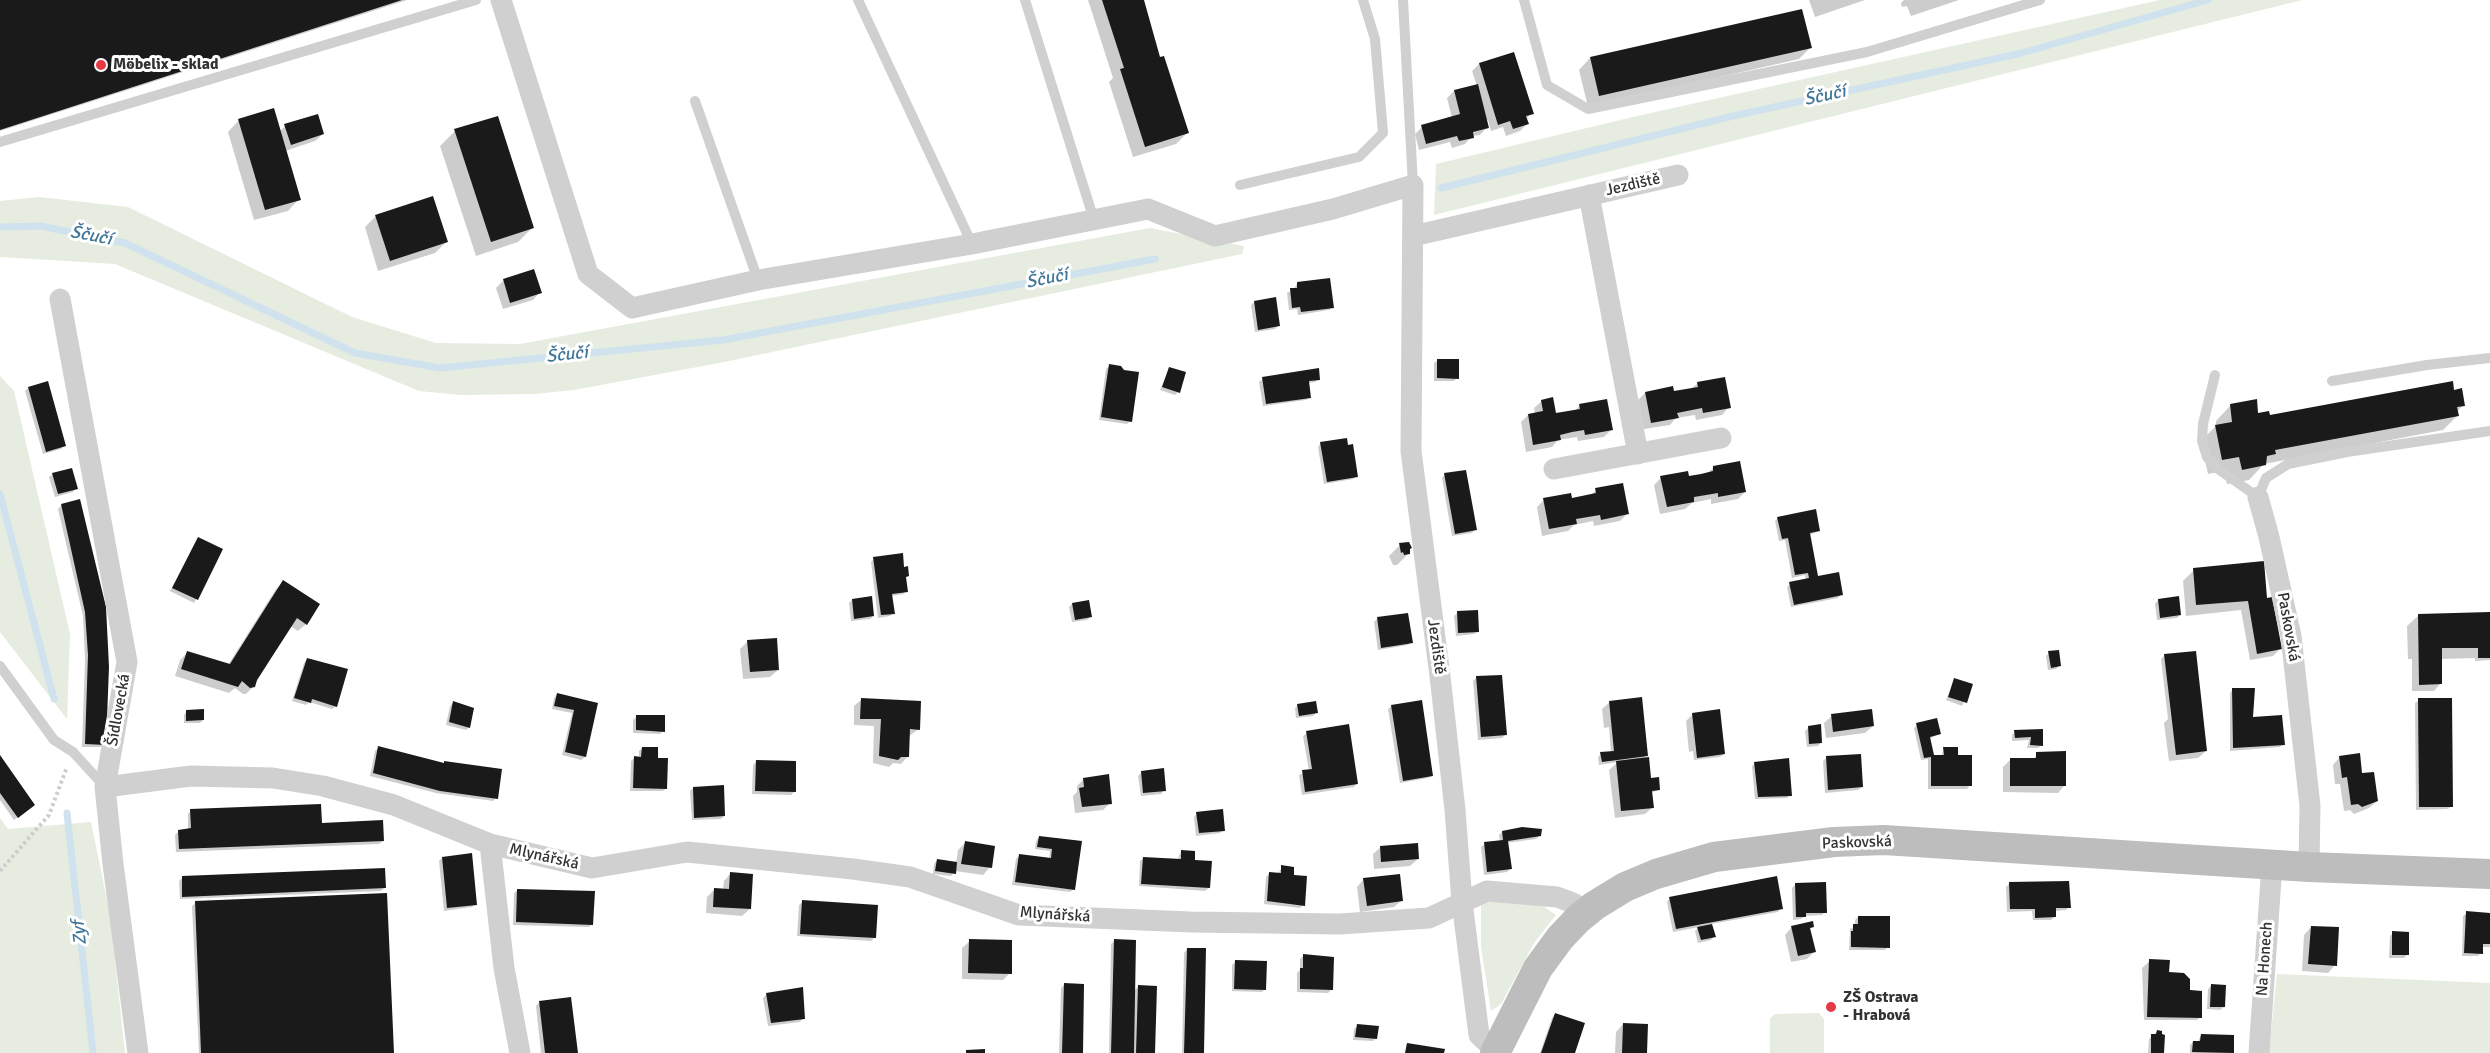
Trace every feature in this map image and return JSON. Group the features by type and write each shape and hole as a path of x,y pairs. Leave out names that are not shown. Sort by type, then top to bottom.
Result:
{"main road":[{"name":"Paskovská","path":"1496,1052 1538,968 1560,938 1586,912 1625,887 1690,863 1764,849 1884,840 2309,867 2490,874"}],"street":[{"path":"501,0 588,274 632,308 758,280 972,244 1148,209 1215,236 1333,209 1413,185"},
{"name":"Jezdiště","path":"1413,236 1677,175"},
{"name":"Jezdiště","path":"1413,185 1411,451 1440,676 1455,810 1462,902 1479,1035 1496,1052"},
{"name":"Jezdiště","path":"1589,195 1638,453"},
{"name":"Šídlovecká","path":"60,300 127,662 105,787 138,1053"},
{"path":"1554,469 1721,438"},
{"name":"Paskovská","path":"2258,497 2291,636 2310,806 2309,867"},
{"name":"Mlynářská","path":"105,787 191,776 273,778 323,786 394,805 490,844 592,868 687,852 853,869 910,877 1019,915 1191,922 1340,924 1429,918 1487,891 1557,897 1573,903 1586,912"},
{"name":"Mlynářská","path":"490,844 504,968 520,1053"},
{"name":"Na Honech","path":"2259,1053 2272,864"}],"lane":[{"path":"0,142 476,0"},
{"path":"858,0 972,244"},
{"path":"1025,0 1094,220"},
{"path":"1240,185 1359,157 1383,133 1375,39 1363,0"},
{"path":"1403,0 1413,185"},
{"path":"1524,0 1547,85 1588,109 1867,52 2040,0"},
{"path":"695,102 758,280"},
{"path":"2332,381 2427,365 2490,358"},
{"path":"2215,375 2203,424 2202,441 2207,457 2218,469 2258,497 2266,478 2288,464 2490,431"},
{"path":"0,666 54,740 73,752 105,787"}],"path":[{"path":"0,871 49,815 73,752"}],"shaded area":[{"path":"2160,0 2302,0 1434,215 1436,164 1633,117"},
{"path":"39,197 128,207 352,317 436,343 520,344 1150,228 1244,246 1242,254 724,362 574,390 534,394 461,395 419,391 115,264 0,257 0,201"},
{"path":"0,376 14,391 70,634 67,719 0,632"},
{"path":"0,818 8,829 91,822 110,915 125,1053 0,1053"},
{"path":"1499,900 1543,906 1556,915 1534,943 1501,1004 1491,1011 1481,947 1481,903"},
{"path":"2277,974 2490,983 2490,1053 2269,1053"},
{"path":"1819,1013 1824,1019 1824,1053 1770,1053 1770,1018 1775,1014"}],"building":[{"name":"Möbelix - sklad","path":"0,0 402,0 0,130"},
{"path":"1102,0 1144,0 1160,57 1164,56 1189,133 1145,147 1120,69 1124,68"},
{"path":"1802,9 1812,48 1599,96 1590,57"},
{"path":"1514,52 1534,114 1526,116 1529,124 1513,129 1510,121 1498,125 1479,63"},
{"path":"1478,84 1489,128 1473,132 1474,138 1459,141 1457,136 1426,144 1421,125 1460,114 1454,90"},
{"path":"274,108 301,200 265,210 238,119"},
{"path":"318,114 324,134 291,145 284,124"},
{"path":"498,116 534,228 491,242 454,129"},
{"path":"433,196 448,242 390,261 375,215"},
{"path":"534,269 542,293 510,303 503,279"},
{"path":"1330,278 1334,308 1301,312 1300,307 1292,308 1290,288 1297,288 1297,282"},
{"path":"1276,297 1280,326 1258,330 1254,301"},
{"path":"1437,359 1459,359 1459,379 1437,378"},
{"path":"1109,364 1121,366 1124,370 1139,372 1132,422 1101,417"},
{"path":"1169,367 1186,372 1180,393 1162,387"},
{"path":"1319,368 1320,380 1309,381 1311,398 1266,404 1262,377"},
{"path":"1725,377 1731,408 1703,413 1702,408 1677,413 1679,418 1651,423 1645,392 1673,386 1674,391 1698,387 1697,382"},
{"path":"48,381 66,446 46,452 28,387"},
{"path":"2453,381 2454,390 2462,388 2465,406 2457,407 2459,416 2275,450 2276,454 2267,456 2266,465 2242,470 2239,457 2222,460 2215,425 2232,422 2230,404 2257,399 2258,413 2269,411 2270,415"},
{"path":"1553,397 1556,413 1580,409 1579,404 1607,399 1613,430 1585,435 1584,430 1572,432 1560,435 1561,440 1533,445 1528,414 1543,411 1541,400"},
{"path":"1347,438 1348,445 1353,444 1358,477 1327,482 1320,442"},
{"path":"1740,461 1746,492 1718,497 1718,493 1694,497 1694,502 1667,507 1660,476 1688,471 1689,476 1701,474 1713,471 1713,466"},
{"path":"72,468 78,489 58,494 52,473"},
{"path":"1466,470 1477,530 1455,534 1444,473"},
{"path":"1623,483 1629,514 1601,520 1600,515 1576,519 1577,524 1549,529 1543,498 1571,493 1572,498 1596,493 1595,488"},
{"path":"80,499 106,607 109,667 106,745 85,744 88,655 85,612 61,504"},
{"path":"1816,509 1820,531 1810,533 1818,576 1839,572 1843,595 1794,605 1789,582 1809,578 1808,573 1795,575 1788,538 1782,539 1777,517"},
{"path":"198,537 223,549 198,600 172,588"},
{"path":"1409,542 1412,548 1410,554 1404,555 1403,552 1401,553 1399,543"},
{"path":"903,553 904,567 908,566 909,576 906,577 908,592 892,594 895,614 881,615 873,557"},
{"path":"2264,561 2267,598 2272,597 2282,649 2257,654 2248,601 2196,605 2193,568"},
{"path":"283,580 320,604 307,625 297,618 257,680 255,687 250,688 242,681 238,687 181,669 187,651 230,664"},
{"path":"872,596 874,616 854,619 852,599"},
{"path":"2179,596 2181,615 2160,618 2158,599"},
{"path":"1089,600 1092,617 1075,620 1072,603"},
{"path":"1478,610 1479,632 1458,633 1457,611"},
{"path":"2490,612 2490,658 2478,658 2478,648 2442,648 2442,684 2419,685 2418,614"},
{"path":"1408,613 1413,643 1381,648 1377,617"},
{"path":"777,638 779,670 750,672 747,640"},
{"path":"2059,650 2061,666 2051,668 2048,651"},
{"path":"2196,651 2207,751 2176,755 2164,654"},
{"path":"307,658 348,669 337,707 312,699 311,703 294,698"},
{"path":"1502,675 1507,735 1481,737 1476,676"},
{"path":"1954,678 1973,684 1967,703 1948,697"},
{"path":"2232,688 2255,688 2253,717 2282,715 2285,745 2233,748"},
{"path":"557,693 598,703 586,757 565,752 574,710 554,706"},
{"path":"1642,697 1648,756 1602,762 1600,752 1614,751 1609,701"},
{"path":"861,698 921,701 920,730 910,729 909,757 901,757 898,760 879,756 881,719 860,719"},
{"path":"2418,698 2452,698 2453,807 2419,807"},
{"path":"1422,700 1433,776 1403,781 1391,705"},
{"path":"453,701 474,708 470,728 449,722"},
{"path":"1316,701 1318,713 1299,716 1297,704"},
{"path":"204,709 204,720 186,721 186,710"},
{"path":"1720,709 1725,754 1697,758 1692,713"},
{"path":"1872,709 1874,726 1833,732 1831,714"},
{"path":"636,715 665,715 665,732 636,730"},
{"path":"1937,718 1941,734 1930,737 1934,755 1944,755 1943,747 1958,747 1958,755 1972,755 1972,786 1931,786 1931,757 1924,758 1916,723"},
{"path":"1349,724 1358,784 1305,792 1302,770 1312,769 1306,731"},
{"path":"1821,724 1822,743 1809,744 1808,726"},
{"path":"2043,729 2043,746 2030,745 2031,737 2015,738 2014,730"},
{"path":"378,746 444,763 444,761 502,769 498,799 440,791 373,773"},
{"path":"642,747 658,747 658,758 668,758 667,789 633,788 634,756 641,757"},
{"path":"2066,751 2066,786 2010,786 2010,758 2036,758 2036,752"},
{"path":"2360,753 2362,773 2374,772 2378,801 2362,807 2358,804 2351,805 2347,777 2342,778 2339,756"},
{"path":"1861,754 1863,787 1828,790 1826,756"},
{"path":"0,755 35,805 18,818 0,793"},
{"path":"1649,757 1651,778 1659,777 1660,790 1652,791 1654,808 1621,811 1616,761"},
{"path":"1789,758 1792,796 1758,797 1754,762"},
{"path":"756,760 796,761 796,792 755,791"},
{"path":"1164,768 1166,791 1143,793 1141,771"},
{"path":"1109,774 1112,804 1082,807 1079,788 1084,787 1083,778"},
{"path":"724,785 725,816 694,818 693,787"},
{"path":"321,804 322,823 383,820 384,841 179,849 178,830 191,828 190,809"},
{"path":"1223,809 1225,831 1199,833 1196,812"},
{"path":"1522,827 1542,829 1541,836 1508,841 1512,869 1487,872 1484,842 1503,840 1502,831"},
{"path":"1039,836 1082,841 1075,890 1015,882 1019,854 1051,858 1052,849 1037,847"},
{"path":"965,841 995,846 992,868 961,864"},
{"path":"1418,843 1419,859 1381,862 1380,846"},
{"path":"1181,850 1195,851 1195,860 1212,861 1210,888 1141,884 1143,857 1181,859"},
{"path":"472,853 477,905 447,908 442,857"},
{"path":"937,859 957,862 956,874 935,871"},
{"path":"1281,865 1294,867 1294,875 1307,876 1305,906 1267,901 1269,872 1281,873"},
{"path":"385,868 386,888 182,897 182,876"},
{"path":"730,872 753,874 751,909 713,907 714,888 729,889"},
{"path":"1400,874 1403,901 1367,906 1363,878"},
{"path":"1777,876 1783,909 1676,929 1669,897"},
{"path":"2069,881 2071,908 2056,908 2056,917 2035,918 2035,909 2010,909 2009,882"},
{"path":"1826,882 1827,913 1806,913 1806,917 1796,917 1795,883"},
{"path":"517,889 595,891 593,925 516,922"},
{"path":"387,893 394,1053 201,1053 195,901"},
{"path":"802,900 878,905 876,938 800,934"},
{"path":"2466,911 2490,913 2490,944 2483,944 2483,954 2464,953"},
{"path":"1858,916 1890,916 1890,948 1851,947 1851,931 1853,931 1853,924 1858,924"},
{"path":"1813,921 1814,927 1810,928 1816,952 1798,956 1791,926"},
{"path":"1712,924 1716,937 1701,940 1697,927"},
{"path":"2311,926 2339,927 2337,966 2308,964"},
{"path":"2392,931 2409,932 2409,955 2392,955"},
{"path":"969,939 1012,940 1012,974 968,973"},
{"path":"1114,939 1136,940 1134,1053 1111,1053"},
{"path":"1187,948 1206,948 1204,1053 1184,1053"},
{"path":"1303,954 1334,957 1333,990 1300,989"},
{"path":"2149,959 2170,960 2169,972 2184,973 2190,979 2190,990 2202,991 2202,1018 2147,1017"},
{"path":"1235,960 1267,961 1266,990 1234,989"},
{"path":"1064,983 1084,984 1083,1053 1062,1053"},
{"path":"2211,984 2226,985 2225,1007 2210,1007"},
{"path":"1138,985 1157,986 1155,1053 1136,1053"},
{"path":"803,987 805,1019 771,1023 766,993"},
{"path":"571,997 578,1053 545,1053 539,1001"},
{"path":"1555,1013 1585,1023 1575,1053 1541,1053"},
{"path":"1623,1023 1648,1024 1647,1053 1622,1053"},
{"path":"1357,1024 1379,1026 1377,1039 1355,1037"},
{"path":"2157,1030 2162,1031 2165,1035 2164,1053 2151,1053 2151,1034 2156,1034"},
{"path":"2201,1034 2234,1035 2234,1053 2192,1052 2193,1041 2200,1041"},
{"path":"1407,1043 1445,1049 1444,1053 1405,1053"},
{"path":"985,1049 985,1053 966,1053 966,1050"}],"waterway":[{"name":"Ščučí","path":"1441,188 1733,116 2022,53 2208,0"},
{"name":"Ščučí","path":"0,227 40,226 125,243 355,353 440,368 723,340 1155,259"},
{"name":"Zyf","path":"0,494 54,699"},
{"name":"Zyf","path":"67,813 93,1053"}],"place":[{"name":"Möbelix - sklad","path":"101,65"},
{"name":"ZŠ Ostrava - Hrabová","path":"1831,1007"}]}
